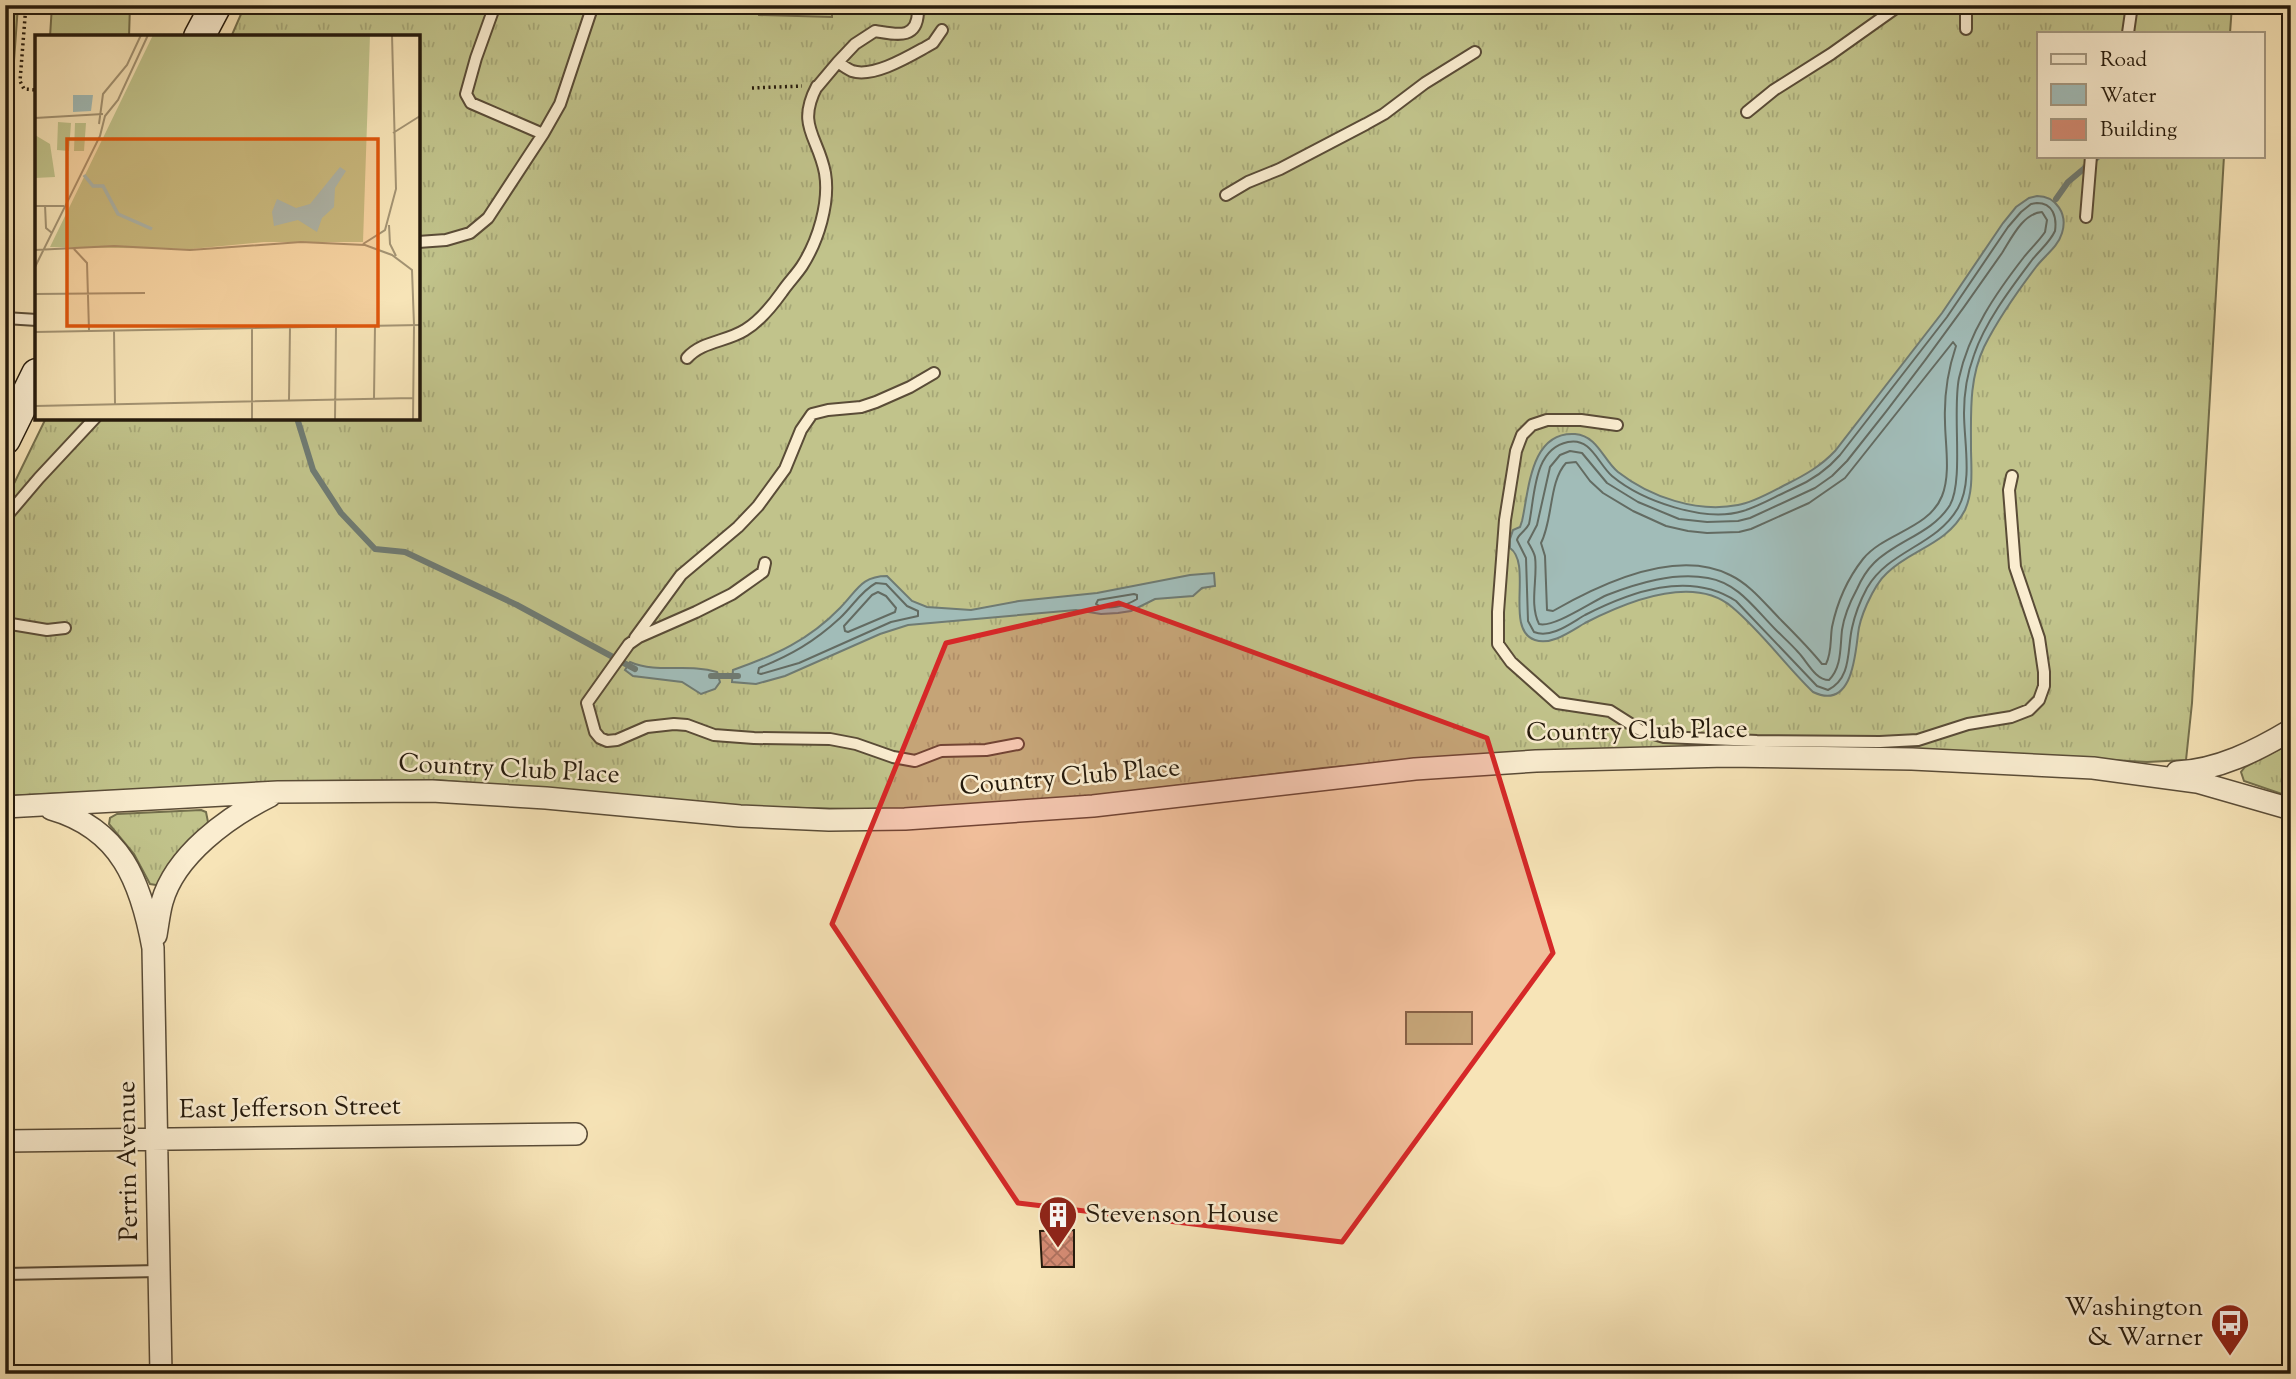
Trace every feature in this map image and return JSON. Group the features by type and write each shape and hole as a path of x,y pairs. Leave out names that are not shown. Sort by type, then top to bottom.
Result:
{"main road":[{"path":"200,35 214,7"},
{"path":"5,439 35,377"}],"street":[{"name":"Country Club Place","path":"5,807 278,792 432,791 546,798 740,816 829,820 905,819 1093,806 1415,769 1536,761 1726,756 1900,759 2181,772 2231,760 2262,747 2291,730"},
{"name":"Country Club Place","path":"2140,772 2197,782 2291,809"},
{"name":"Perrin Avenue","path":"153,948 163,901 172,880 190,856 223,822 278,792"},
{"name":"Perrin Avenue","path":"38,806 71,815 106,838 130,870 146,912 153,948 161,1374"},
{"name":"East Jefferson Street","path":"5,1141 576,1133"}],"lane":[{"path":"495,5 466,94 471,103 543,134"},
{"path":"420,242 446,240 470,233 488,218 560,104 593,5"},
{"path":"1747,112 1774,90 1900,5"},
{"path":"1966,5 1966,29"},
{"path":"2128,32 2132,5"},
{"path":"687,358 694,350 737,335 756,321 771,307 797,273 812,247 826,197 825,171 809,131 807,117 812,96 817,86 856,44 875,31 902,35 913,29 918,21 920,8"},
{"path":"838,62 853,71 881,69 933,43 942,30"},
{"path":"1226,195 1384,114 1425,83 1475,52"},
{"path":"2086,217 2091,158"},
{"path":"5,318 35,320"},
{"path":"934,373 876,402 812,414 801,430 785,469 758,506 738,527 681,575 587,704 595,732 607,741 617,740 647,727 674,724 725,736 830,739 915,761 949,750 986,750 1018,744"},
{"path":"5,518 93,420"},
{"path":"1617,425 1580,420 1548,420 1532,425 1522,435 1516,451 1505,520 1498,644 1511,662 1557,703 1610,711 1640,730 1664,737 1780,742 1918,740 1968,724 2011,717 2029,710 2039,700 2045,671 2039,638 2015,567 2009,491 2012,476"},
{"path":"631,643 732,594 763,572 765,564"},
{"path":"5,623 47,629 65,628"},
{"path":"5,1274 159,1271"}],"path":[{"path":"26,5 20,81 24,89 35,90"},
{"path":"752,88 817,86"}],"highlighted area":[{"path":"1119,603 1487,738 1553,953 1342,1242 1018,1203 832,924 946,643"}],"green space":[{"path":"5,5 18,5 12,89 5,89"},
{"path":"52,5 130,5 129,35 50,35"},
{"path":"245,5 2232,5 2230,32 2037,32 2037,158 2224,158 2192,703 2186,760 2147,762 1936,750 1453,756 1323,768 1083,797 910,810 754,807 437,780 312,781 5,796 5,502 45,420 420,420 420,35 232,35"},
{"path":"758,5 841,5 832,6 832,17 759,15"},
{"path":"2291,743 2291,797 2244,781 2241,772 2245,767"},
{"path":"201,810 206,812 208,822 162,883 156,885 150,884 134,854 109,824 110,818 117,814"},
{"path":"1406,1012 1472,1012 1472,1044 1406,1044"}],"water":[{"path":"2037,196 2050,199 2059,207 2063,219 2062,233 2008,306 1979,359 1972,396 1970,495 1965,510 1949,531 1897,565 1878,583 1861,619 1849,679 1836,694 1826,696 1813,692 1732,607 1716,597 1698,593 1679,592 1638,600 1548,641 1535,640 1526,634 1521,624 1519,568 1516,556 1510,548 1510,539 1513,530 1520,527 1522,521 1534,465 1549,442 1560,436 1583,436 1595,444 1613,467 1631,481 1659,496 1690,505 1738,505 1769,493 1812,470 1835,451 1942,313 2003,223 2016,207"},
{"path":"1214,573 1215,586 1202,588 1193,596 1155,599 1131,611 1101,614 1076,610 908,625 880,634 785,676 756,684 732,682 733,670 804,638 840,608 860,586 878,577 887,576 912,601 927,607 971,610 1019,601 1097,593"},
{"path":"630,662 651,667 706,669 717,672 720,682 715,689 701,694 682,682 633,676 625,670"}],"building":[{"name":"Stevenson House","path":"1074,1230 1074,1267 1042,1267 1040,1231"}],"waterway":[{"path":"2056,199 2068,182 2097,158"},
{"path":"298,420 313,470 341,513 375,549 405,552 517,605 635,669"},
{"path":"711,676 738,676"}],"place":[{"name":"Stevenson House","path":"1058,1249"},
{"name":"Washington & Warner","path":"2230,1357"}]}
